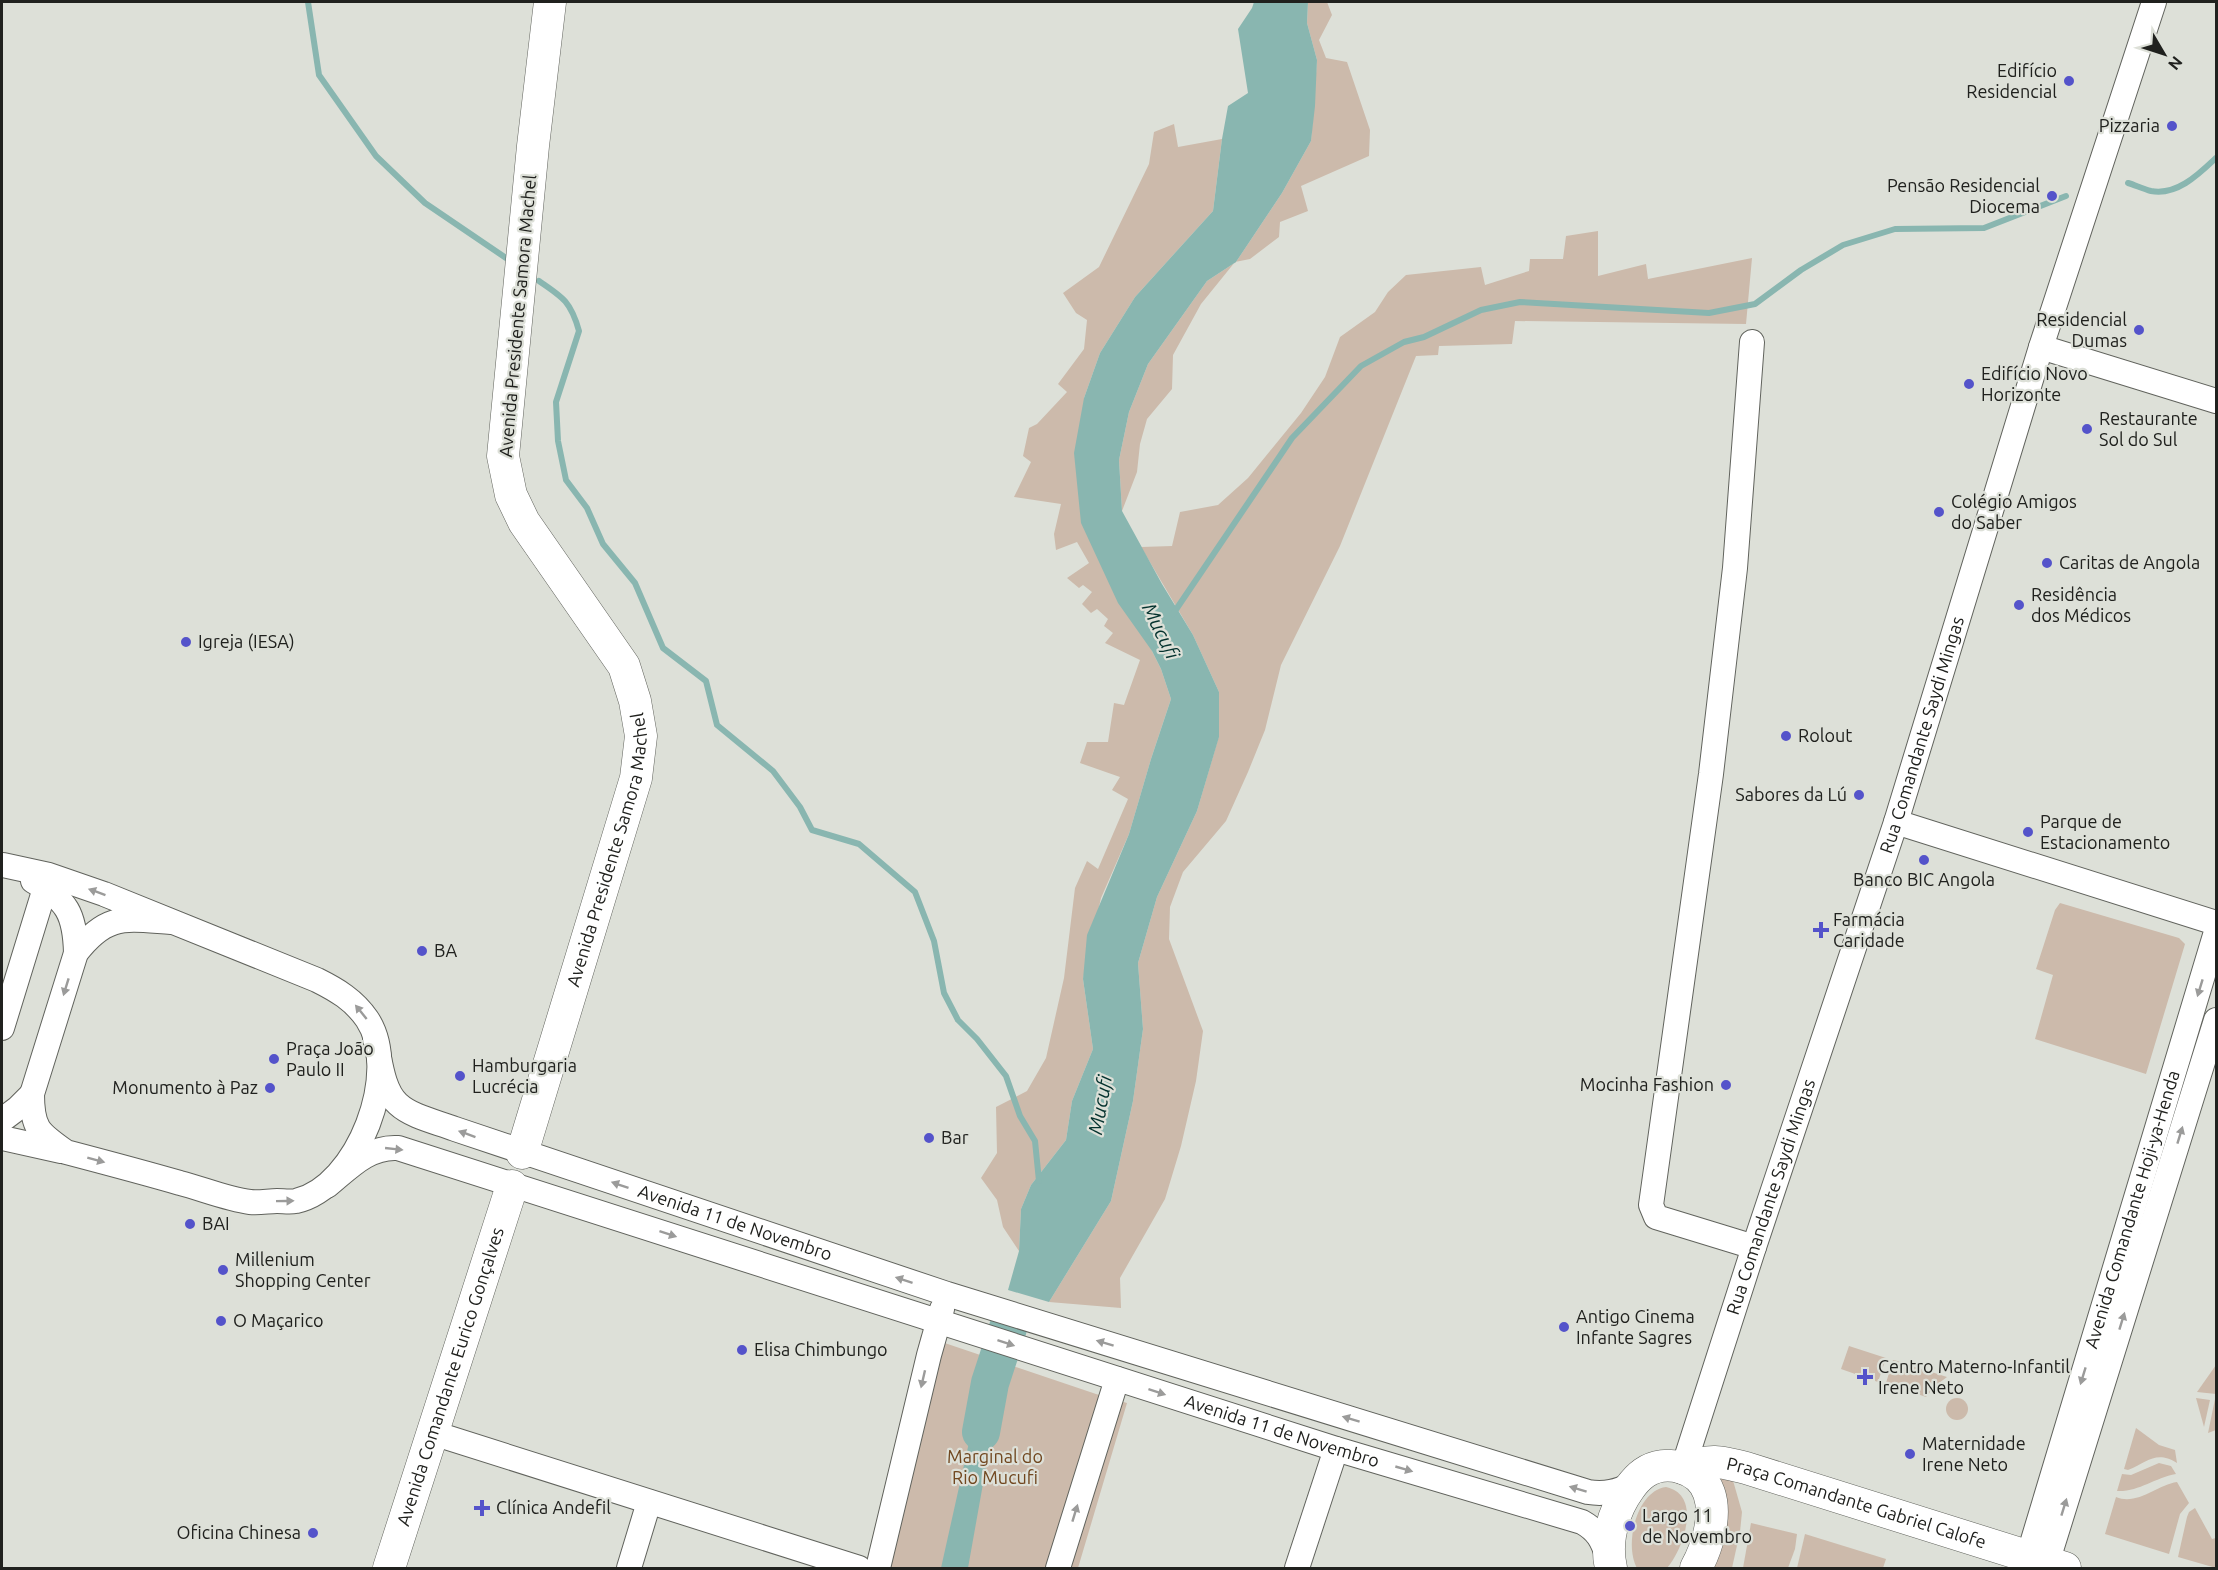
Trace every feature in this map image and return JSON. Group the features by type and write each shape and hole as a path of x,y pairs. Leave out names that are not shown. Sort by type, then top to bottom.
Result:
{"main road":[{"name":"Avenida Presidente Samora Machel","path":"522,1153 636,778 641,736 635,701 624,666 524,522 511,495 503,456 533,146 550,2"},
{"name":"Avenida Comandante Eurico Gonçalves","path":"389,1569 512,1186"},
{"name":"Praça Comandante Gabriel Calofe","path":"1634,1484 1643,1474 1656,1468 1669,1465 1683,1468 1705,1461 1719,1462 1746,1468 2047,1563"},
{"path":"1683,1468 1695,1474 1704,1483 1712,1506 1709,1533 1696,1569"},
{"path":"1610,1564 1608,1538 1614,1517 1621,1501 1634,1484"}],"street":[{"name":"Rua Comandante Saydi Mingas","path":"1683,1468 1896,822 2041,347 2154,2"},
{"path":"1752,342 1735,567 1712,763 1651,1205 1656,1217 1754,1247"},
{"path":"2041,347 2217,401"},
{"path":"1896,822 2217,923"},
{"path":"2,865 45,888 66,908 75,926 76,953 32,1094 32,1115 37,1128 46,1138 66,1152"},
{"path":"2,865 60,879 104,894 292,969 343,993 368,1020 379,1058 379,1087 358,1146 327,1186 295,1201 251,1202 66,1152 2,1138"},
{"path":"2,1028 45,888"},
{"path":"76,953 87,939 109,924 122,920 171,922"},
{"name":"Avenida Comandante Hoji-ya-Henda","path":"2047,1563 2217,932"},
{"name":"Avenida Comandante Hoji-ya-Henda","path":"2047,1563 2217,1020"},
{"name":"Avenida 11 de Novembro","path":"375,1038 388,1090 397,1104 408,1111 522,1153 947,1294 1588,1492 1601,1494 1615,1492 1634,1484"},
{"path":"2,1120 32,1094"},
{"name":"Avenida 11 de Novembro","path":"327,1186 369,1152 384,1147 406,1150 512,1186 556,1198 1336,1449 1582,1522 1594,1529 1602,1539 1610,1564"},
{"path":"512,1186 502,1175 503,1165 508,1156 522,1153"},
{"path":"878,1569 937,1322 947,1294"},
{"path":"1058,1569 1117,1379"},
{"path":"433,1433 859,1569"},
{"path":"1297,1569 1336,1449"},
{"path":"629,1569 649,1502"}],"green space":[{"path":"1308,2 1327,2 1332,15 1319,40 1326,58 1347,62 1370,130 1369,156 1301,186 1308,211 1280,222 1279,237 1250,259 1236,262 1282,193 1311,141 1317,60 1307,23"},
{"path":"1174,124 1178,147 1222,139 1213,211 1135,297 1100,353 1084,398 1152,651 1171,699 1129,834 1101,898 1083,979 1093,1049 1072,1101 1066,1140 1031,1185 1021,1209 1019,1251 1003,1227 997,1200 981,1178 997,1153 996,1107 1027,1091 1046,1058 1064,978 1075,888 1087,861 1098,869 1128,799 1112,790 1120,777 1080,763 1087,742 1108,742 1114,703 1124,705 1140,660 1105,643 1113,633 1104,626 1108,619 1097,609 1091,613 1082,604 1092,592 1083,585 1079,588 1067,578 1089,563 1077,542 1056,550 1054,534 1061,504 1014,497 1031,462 1023,456 1029,428 1037,424 1067,392 1058,384 1084,349 1087,320 1076,313 1063,293 1099,267 1149,164 1154,132"},
{"path":"1598,231 1598,276 1646,264 1648,279 1752,258 1746,324 1515,321 1512,344 1439,346 1438,355 1416,356 1340,546 1281,665 1265,730 1248,772 1226,821 1183,872 1170,907 1169,939 1203,1031 1196,1081 1181,1146 1165,1199 1120,1278 1121,1308 1049,1302 1111,1201 1133,1101 1143,1029 1138,963 1157,897 1197,811 1219,736 1219,692 1193,635 1141,547 1172,546 1180,512 1218,505 1248,478 1301,413 1325,377 1340,337 1375,312 1388,292 1406,275 1481,267 1485,285 1529,271 1530,259 1563,259 1566,236"},
{"path":"1234,263 1201,304 1173,355 1172,389 1147,419 1140,444 1137,472 1122,511 1119,460 1129,412 1148,364 1207,281"},
{"path":"2060,903 2179,938 2185,944 2146,1074 2035,1039 2053,975 2036,969 2055,910"},
{"name":"Marginal do Rio Mucufi","path":"921,1335 1127,1403 1078,1568 865,1568"},
{"path":"1849,1346 1886,1358 1878,1382 1841,1369"},
{"path":"1893,1360 1947,1377 1926,1397 1886,1383"},
{"path":"2216,1365 2216,1394 2197,1392"},
{"path":"1953,1398 1961,1398 1968,1405 1968,1413 1961,1420 1953,1420 1946,1413 1946,1405"},
{"path":"2196,1398 2210,1400 2204,1427"},
{"path":"2215,1399 2216,1430 2208,1433"},
{"path":"2136,1428 2159,1445 2175,1450 2177,1463 2158,1457 2128,1470 2124,1469"},
{"path":"2159,1463 2171,1466 2176,1474 2140,1487 2117,1491 2122,1474 2131,1475"},
{"path":"1717,1477 1732,1477 1742,1512 1732,1568 1712,1568"},
{"path":"2177,1482 2189,1503 2180,1514 2169,1554 2105,1534 2116,1497 2132,1499"},
{"path":"1666,1487 1677,1492 1684,1500 1687,1511 1679,1549 1667,1568 1637,1568 1632,1546 1635,1520 1647,1498"},
{"path":"2195,1508 2212,1539 2216,1538 2216,1568 2178,1557 2187,1517 2189,1512"},
{"path":"1751,1523 1797,1534 1795,1549 1788,1568 1743,1568"},
{"path":"1805,1534 1886,1559 1883,1568 1797,1568"}],"water":[{"path":"1254,2 1308,2 1307,23 1317,60 1311,141 1282,193 1236,262 1207,281 1148,364 1129,412 1119,460 1122,511 1193,635 1219,692 1219,737 1197,811 1157,897 1138,963 1143,1029 1133,1101 1111,1201 1049,1302 1008,1290 1019,1251 1021,1209 1031,1185 1066,1140 1072,1101 1093,1049 1083,979 1087,935 1129,834 1171,699 1152,651 1118,603 1081,523 1074,453 1084,398 1100,353 1135,297 1213,211 1228,106 1248,93 1238,29"},
{"path":"980,1378 990,1383 1001,1383 968,1568 941,1568 974,1420"}],"waterway":[{"path":"308,2 319,75 376,156 425,203 506,258"},
{"path":"2128,183 2151,191 2170,190 2187,182 2216,158"},
{"path":"1173,614 1292,438 1361,366 1404,342 1424,337 1481,310 1520,302 1709,313 1755,304 1801,270 1843,245 1895,229 1984,228 2066,196"},
{"path":"539,281 565,301 573,313 579,331 556,402 558,441 566,480 587,508 603,544 635,583 663,648 706,681 717,725 773,771 800,807 812,830 859,844 915,892 934,941 944,993 958,1020 977,1039 1006,1076 1020,1116 1035,1141 1039,1181"},
{"name":"Mucufi","path":"981,1432 990,1383 1008,1328"}],"place":[{"name":"Edifício Residencial","path":"2069,81"},
{"name":"Pizzaria","path":"2172,126"},
{"name":"Pensão Residencial Diocema","path":"2052,196"},
{"name":"Residencial Dumas","path":"2139,330"},
{"name":"Edifício Novo Horizonte","path":"1969,384"},
{"name":"Restaurante Sol do Sul","path":"2087,429"},
{"name":"Colégio Amigos do Saber","path":"1939,512"},
{"name":"Caritas de Angola","path":"2047,563"},
{"name":"Residência dos Médicos","path":"2019,605"},
{"name":"Igreja (IESA)","path":"186,642"},
{"name":"Rolout","path":"1786,736"},
{"name":"Sabores da Lú","path":"1859,795"},
{"name":"Parque de Estacionamento","path":"2028,832"},
{"name":"Banco BIC Angola","path":"1924,860"},
{"name":"Farmácia Caridade","path":"1821,930"},
{"name":"BA","path":"422,951"},
{"name":"Praça João Paulo II","path":"274,1059"},
{"name":"Hamburgaria Lucrécia","path":"460,1076"},
{"name":"Mocinha Fashion","path":"1726,1085"},
{"name":"Monumento à Paz","path":"270,1088"},
{"name":"Bar","path":"929,1138"},
{"name":"BAI","path":"190,1224"},
{"name":"Millenium Shopping Center","path":"223,1270"},
{"name":"O Maçarico","path":"221,1321"},
{"name":"Antigo Cinema Infante Sagres","path":"1564,1327"},
{"name":"Elisa Chimbungo","path":"742,1350"},
{"name":"Centro Materno-Infantil Irene Neto","path":"1865,1377"},
{"name":"Maternidade Irene Neto","path":"1910,1454"},
{"name":"Clínica Andefil","path":"482,1508"},
{"name":"Largo 11 de Novembro","path":"1630,1526"},
{"name":"Oficina Chinesa","path":"313,1533"}]}
